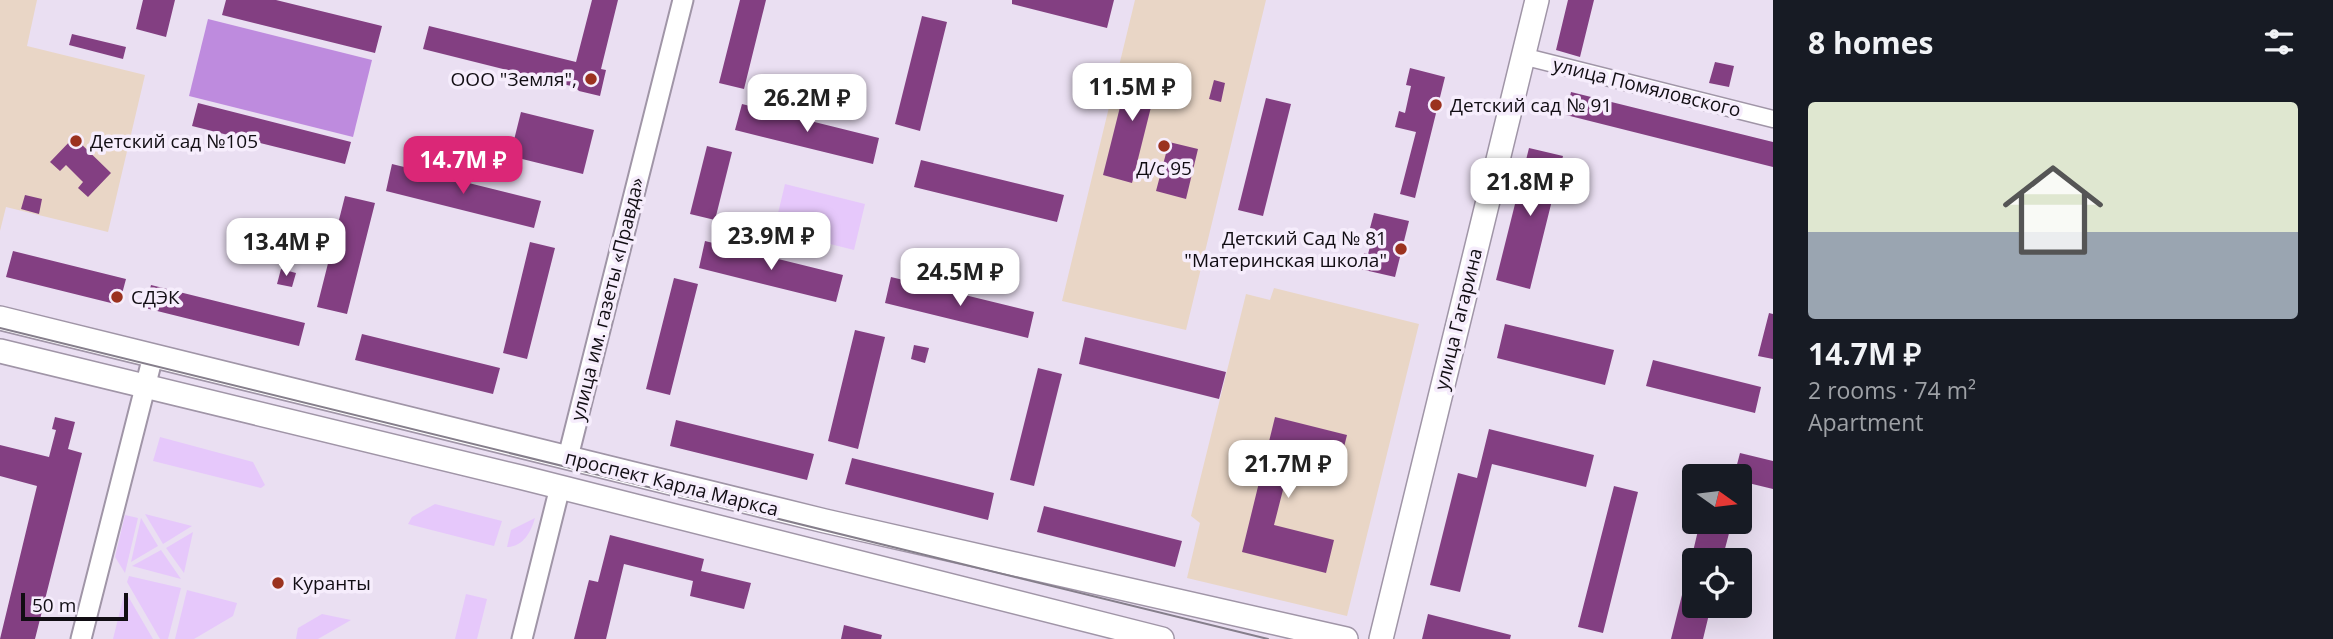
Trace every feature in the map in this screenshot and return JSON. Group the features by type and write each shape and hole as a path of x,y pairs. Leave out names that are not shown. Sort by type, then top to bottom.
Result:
{"main road":[{"name":"улица Гагарина","path":"1381,639 1536,0"},
{"name":"проспект Карла Маркса","path":"0,318 891,537 1346,639"},
{"name":"проспект Карла Маркса","path":"0,351 561,487 1162,639"},
{"name":"улица им. газеты «Правда»","path":"561,487 568,457"}],"street":[{"name":"улица им. газеты «Правда»","path":"568,457 683,0"},
{"name":"улица Помяловского","path":"1522,56 1773,119"},
{"path":"81,639 153,356"},
{"name":"улица им. газеты «Правда»","path":"522,639 561,487"}],"shaded area":[{"name":"Детский сад №105","path":"0,0 37,0 27,46 145,75 108,232 6,207 0,231"},
{"name":"Д/с 95","path":"1135,0 1266,0 1186,330 1062,301"},
{"path":"208,19 372,60 353,137 189,96"},
{"path":"785,184 865,204 854,250 774,230"},
{"path":"1274,288 1419,324 1347,616 1187,578 1200,523 1191,516 1246,294 1270,300"},
{"path":"160,437 253,462 265,485 261,488 153,461"},
{"path":"435,504 502,521 494,546 408,524 412,517"},
{"path":"145,514 192,526 163,544"},
{"path":"125,515 138,518 125,573 115,557"},
{"path":"141,518 158,546 131,562"},
{"path":"535,518 526,538 507,547 511,530"},
{"path":"193,532 184,573 166,548"},
{"path":"161,550 181,579 132,566"},
{"path":"129,576 181,588 168,639 160,639 127,582"},
{"path":"187,590 237,603 233,616 194,639 175,639"},
{"path":"125,591 153,639 113,639"},
{"path":"466,594 487,599 477,639 455,639"},
{"path":"322,614 351,620 318,639 296,639 298,628"}],"building":[{"path":"143,0 175,0 166,37 136,29"},
{"path":"226,0 276,0 382,26 375,53 222,15"},
{"path":"592,0 618,0 601,69 606,70 600,96 579,91 575,87 423,49 429,26 576,62"},
{"path":"740,0 766,0 744,89 719,83"},
{"path":"1012,0 1114,0 1107,28 1012,4"},
{"path":"1568,0 1594,0 1580,57 1556,50"},
{"path":"922,16 947,22 920,131 895,124"},
{"path":"72,34 126,47 123,59 69,45"},
{"path":"1715,62 1734,66 1729,87 1709,83"},
{"path":"1131,63 1160,71 1132,183 1103,175"},
{"path":"1410,68 1445,77 1415,198 1400,194 1416,132 1395,127 1399,111 1405,113 1411,86 1406,85"},
{"path":"1214,80 1225,83 1221,102 1209,99"},
{"path":"1571,92 1773,142 1773,167 1566,115"},
{"path":"1266,98 1291,104 1263,216 1238,210"},
{"path":"198,103 351,142 345,164 192,126"},
{"path":"742,104 879,138 873,164 735,130"},
{"path":"521,112 594,130 583,174 510,156"},
{"path":"74,137 111,173 88,197 78,188 83,182 66,165 60,171 50,162"},
{"path":"1169,142 1198,149 1186,199 1156,191"},
{"path":"707,146 732,152 715,220 690,214"},
{"path":"1529,148 1563,156 1530,289 1496,280"},
{"path":"921,160 1064,195 1057,222 914,187"},
{"path":"392,164 541,201 534,228 386,191"},
{"path":"25,195 42,199 39,214 21,209"},
{"path":"345,196 375,203 347,314 317,307"},
{"path":"1374,213 1409,221 1395,277 1360,269 1364,253 1368,254 1375,229 1370,228"},
{"path":"705,241 843,275 836,302 699,268"},
{"path":"530,242 555,248 527,359 503,353"},
{"path":"13,251 126,279 119,305 6,277"},
{"path":"281,269 296,273 292,287 277,284"},
{"path":"891,277 1034,312 1028,338 885,303"},
{"path":"674,278 698,284 670,395 646,389"},
{"path":"151,285 305,323 299,346 145,308"},
{"path":"1769,313 1773,314 1773,359 1758,356"},
{"path":"1505,324 1614,350 1605,385 1497,358"},
{"path":"855,330 885,337 858,449 828,441"},
{"path":"362,334 500,368 493,394 355,360"},
{"path":"1085,337 1226,372 1219,399 1079,364"},
{"path":"914,345 929,348 925,363 911,359"},
{"path":"1653,360 1761,387 1755,413 1646,386"},
{"path":"1038,368 1062,374 1034,486 1010,480"},
{"path":"55,417 75,422 68,449 82,453 35,639 0,639 37,486 0,476 0,445 49,457 56,430 52,429"},
{"path":"1275,417 1347,435 1342,455 1295,443 1274,525 1334,540 1326,573 1242,552"},
{"path":"676,420 814,454 807,480 670,446"},
{"path":"1489,429 1594,455 1586,487 1492,464 1460,592 1430,585 1458,473 1477,478"},
{"path":"1740,453 1773,461 1773,489 1752,484 1752,464 1737,464"},
{"path":"852,458 994,493 988,520 845,484"},
{"path":"1614,486 1638,492 1603,633 1578,627"},
{"path":"1044,506 1182,541 1175,567 1037,532"},
{"path":"1697,534 1729,534 1725,548 1694,548"},
{"path":"610,535 704,559 701,571 751,583 744,609 690,596 693,581 624,564 606,639 574,639 589,580 598,582"},
{"path":"1682,595 1682,618 1708,618 1703,639 1671,639"},
{"path":"1428,614 1511,635 1510,639 1422,639"},
{"path":"844,625 882,635 881,639 841,639"}],"tram line":[{"path":"0,328 1268,639"}],"place":[{"name":"ООО \"Земля\",","path":"591,79"},
{"name":"Детский сад № 91","path":"1436,105"},
{"name":"Детский сад №105","path":"76,141"},
{"name":"Д/с 95","path":"1164,146"},
{"name":"Детский Сад № 81 \"Материнская школа\"","path":"1401,249"},
{"name":"СДЭК","path":"117,297"},
{"name":"Куранты","path":"278,583"}]}
